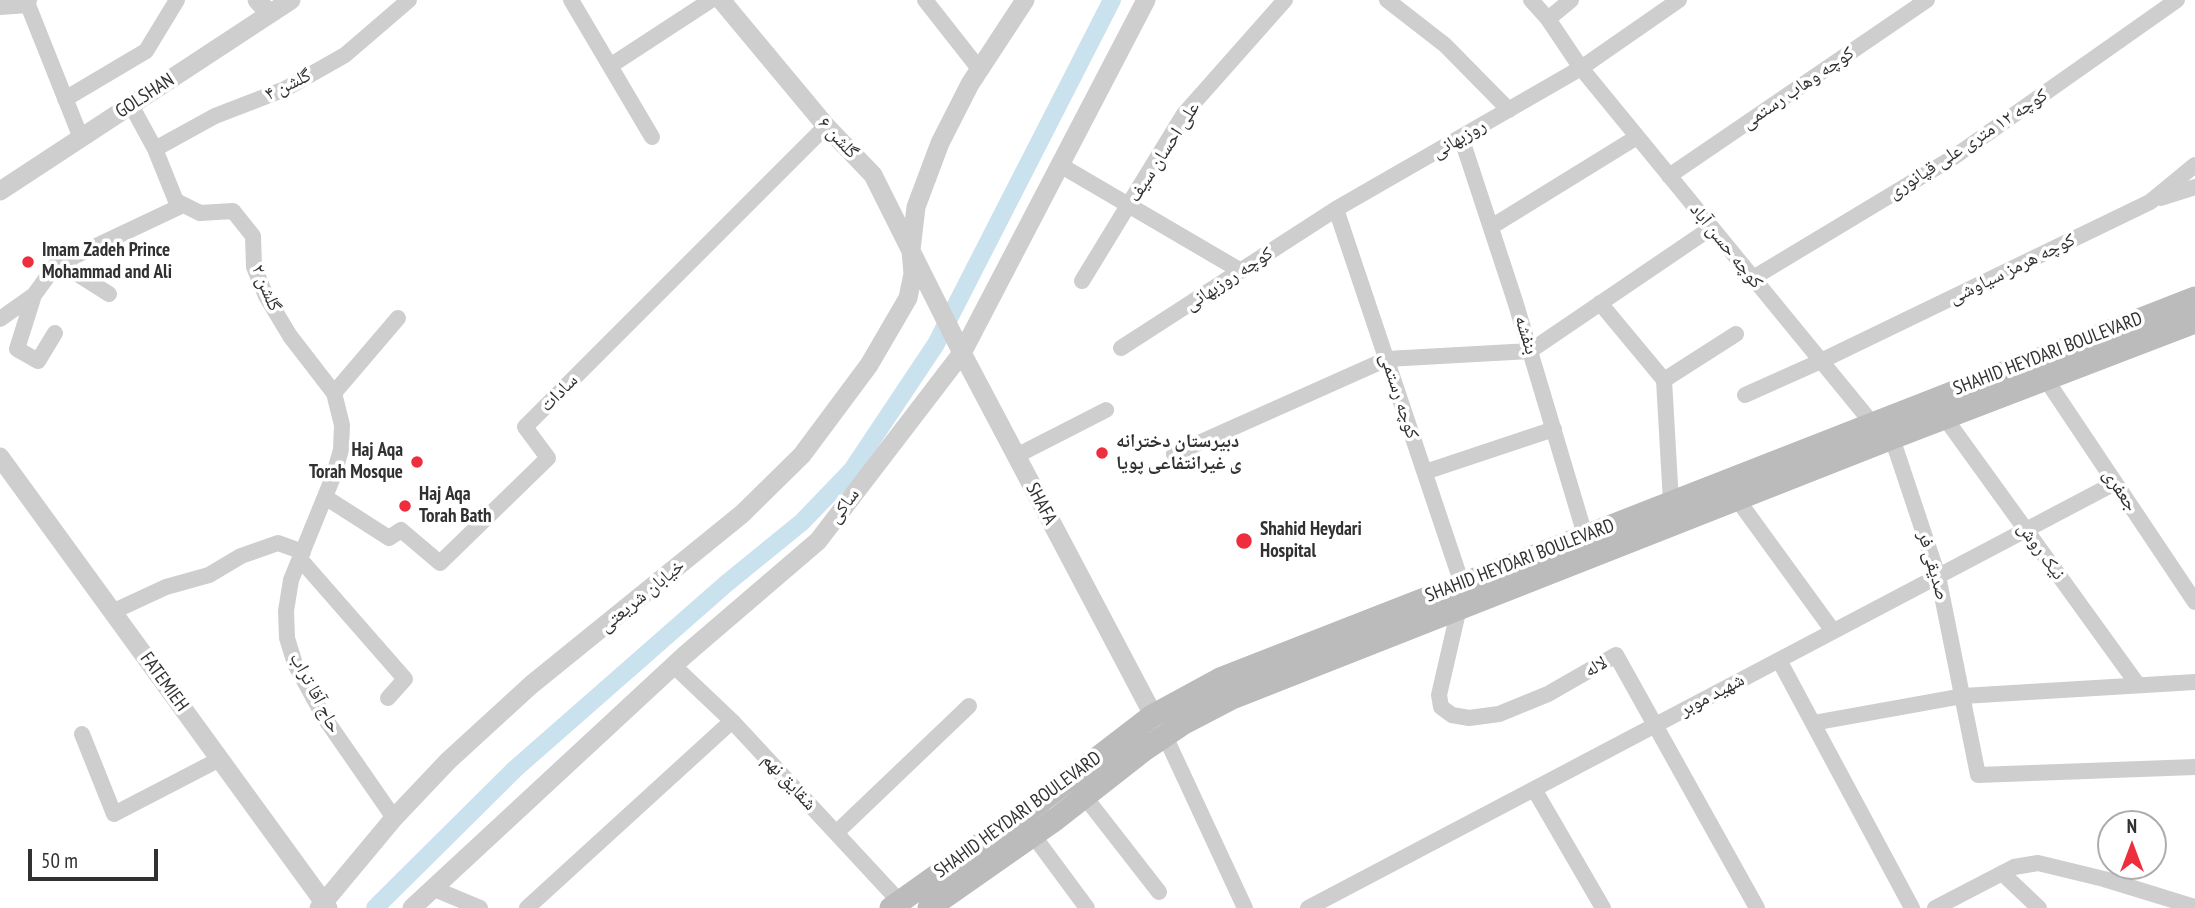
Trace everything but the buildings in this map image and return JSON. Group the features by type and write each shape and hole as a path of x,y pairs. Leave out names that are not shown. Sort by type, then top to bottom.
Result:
{"main road":[{"name":"SHAHID HEYDARI BOULEVARD","path":"929,908 1033,835 1165,736 1205,710 1737,499 2195,298"},
{"name":"SHAHID HEYDARI BOULEVARD","path":"895,905 1040,802 1152,716 1220,679 1671,502 1881,435 1945,418 2195,322"}],"street":[{"path":"65,99 146,51 177,0"},
{"name":"GOLSHAN","path":"0,191 131,106 263,7 291,0"},
{"name":"گلشن ۴","path":"155,149 215,116 285,89 345,55 409,0"},
{"path":"571,0 652,137"},
{"path":"610,65 711,0"},
{"name":"گلشن ۶","path":"721,0 826,127 873,174 932,292"},
{"path":"925,0 980,69"},
{"name":"خیابان شریعتی","path":"324,907 394,818 447,761 531,685 742,514 802,455 869,365 908,298 913,274 911,250 916,207 935,156 970,85 1025,0"},
{"name":"ساکی","path":"412,908 674,666 818,541 959,345 1060,165 1146,0"},
{"name":"علی احسان سیف","path":"1082,281 1184,114 1286,0"},
{"path":"1387,0 1444,45 1508,110"},
{"name":"کوچه حسن آباد","path":"1531,0 1548,19 1581,68 1881,435"},
{"path":"1548,19 1571,0"},
{"name":"روزبهانی","path":"1336,209 1581,68 1679,0"},
{"name":"کوچه وهاب رستمی","path":"1669,176 1927,0"},
{"name":"کوچه ۱۲ متری علی قپانوری","path":"1753,278 1954,157 2177,0"},
{"path":"0,7 29,2 81,138"},
{"path":"131,106 155,149 176,201 183,205"},
{"name":"سادات","path":"325,497 389,538 401,530 440,563 548,458 525,427 826,127"},
{"name":"بنفشه","path":"1461,137 1586,535"},
{"path":"1491,227 1637,137"},
{"path":"1060,165 1241,271"},
{"name":"کوچه هرمز سیاوشی","path":"1745,395 2150,202 2195,165"},
{"path":"2150,202 2195,187"},
{"path":"0,319 34,295 60,263 183,205"},
{"name":"گلشن ۲","path":"183,205 200,213 233,211 253,236 254,267 266,296 290,335 334,393"},
{"name":"کوچه روزبهانی","path":"1121,348 1336,209"},
{"name":"کوچه رستمی","path":"1336,209 1462,584"},
{"path":"1174,454 1387,359 1530,351 1712,228"},
{"path":"60,263 109,294"},
{"name":"SHAFA","path":"932,292 1152,716 1165,736"},
{"path":"34,295 17,349 38,361 55,333"},
{"path":"1600,303 1664,380 1671,502"},
{"path":"334,393 398,318"},
{"path":"1664,380 1736,334"},
{"name":"جعفری","path":"2045,378 2195,602"},
{"name":"حاج آقا تراب","path":"334,393 342,425 341,450 291,580 286,611 287,638 295,664 324,717 394,818"},
{"path":"1016,456 1106,410"},
{"name":"نیک روش","path":"1945,418 2138,685"},
{"path":"1425,472 1554,429"},
{"name":"صدیقی فر","path":"1881,435 1938,576 1978,775 2195,767"},
{"name":"FATEMIEH","path":"0,457 324,907"},
{"name":"شهید موبر","path":"1308,908 2115,482"},
{"path":"1737,499 1833,631"},
{"path":"113,612 166,587 209,575 241,556 278,543 301,555 405,679 388,698"},
{"name":"لاله","path":"1459,608 1439,695 1441,706 1452,715 1469,718 1499,714 1548,694 1616,655 1757,908"},
{"path":"1779,660 1912,908"},
{"name":"شقایق نهم","path":"674,666 732,722 836,833 895,905"},
{"path":"1813,723 1963,696 2195,682"},
{"path":"836,833 969,706"},
{"path":"527,908 732,722"},
{"path":"82,734 114,814 220,760"},
{"path":"1165,736 1245,908"},
{"path":"1534,789 1603,908"},
{"path":"1085,797 1159,892"},
{"path":"1033,835 1087,908"},
{"path":"1935,908 2014,867 2038,863 2152,902 2195,907"},
{"path":"2002,873 2039,908"},
{"path":"432,888 480,908"}],"waterway":[{"path":"375,908 515,769 727,583 802,522 852,470 936,344 1112,0"}],"place":[{"name":"Imam Zadeh Prince Mohammad and Ali","path":"28,262"},
{"name":"دبیرستان دخترانه ی غیرانتفاعی پویا","path":"1102,453"},
{"name":"Haj Aqa Torah Mosque","path":"417,462"},
{"name":"Haj Aqa Torah Bath","path":"405,506"},
{"name":"Shahid Heydari Hospital","path":"1244,541"}]}
